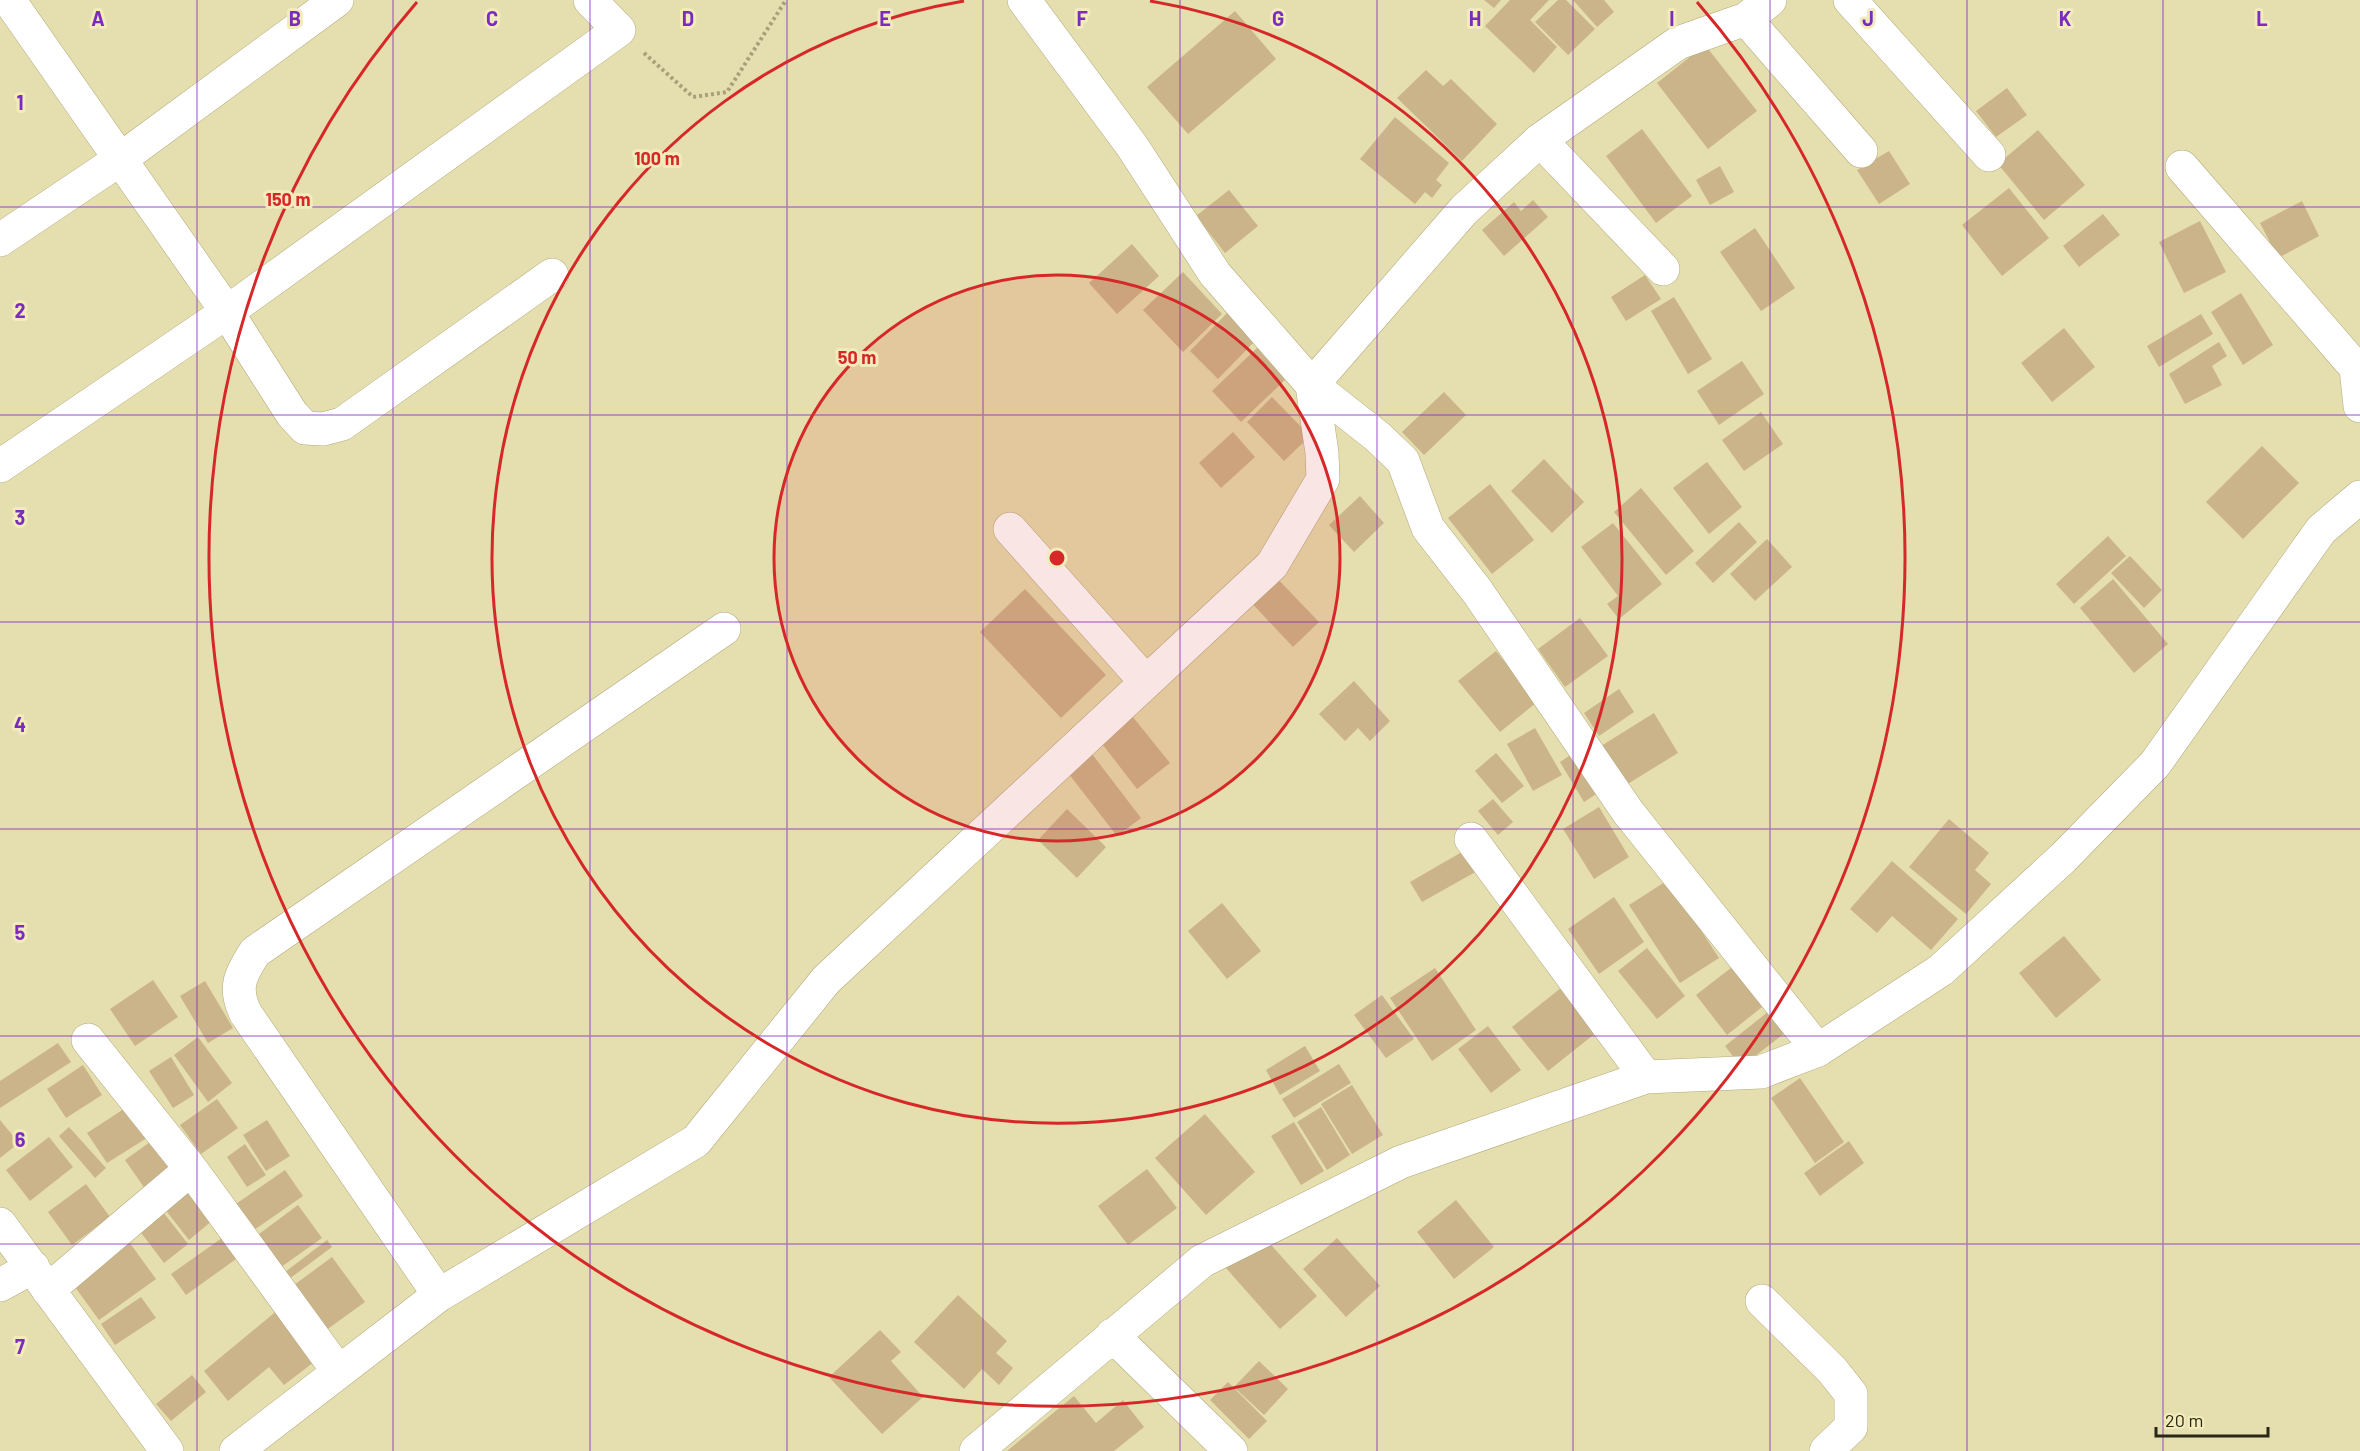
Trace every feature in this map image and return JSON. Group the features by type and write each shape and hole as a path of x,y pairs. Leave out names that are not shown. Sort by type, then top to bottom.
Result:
{"street":[{"path":"0,240 122,158 337,0"},
{"path":"0,466 227,312 619,30 590,0"},
{"path":"1024,0 1132,146 1215,274 1312,385 1378,437 1403,461 1428,528 1477,591 1628,812 1818,1050"},
{"path":"1850,0 1989,155"},
{"path":"15,9 122,158 227,312 291,414 305,428 323,429 342,424 552,275"},
{"path":"1312,385 1464,210 1540,140 1678,43 1758,9 1861,152"},
{"path":"1540,140 1663,268"},
{"path":"2182,167 2358,367 2360,406"},
{"path":"236,1451 440,1295 696,1141 826,980 1272,565 1323,480 1323,453 1312,385"},
{"path":"976,1451 1202,1261 1401,1162 1646,1077 1761,1072 1818,1050 1941,970 2072,849 2155,764 2321,530 2360,497"},
{"path":"1010,529 1146,682"},
{"path":"440,1295 246,1014 239,999 239,985 245,967 255,952 724,629"},
{"path":"1471,839 1646,1077"},
{"path":"88,1040 191,1169 338,1371"},
{"path":"0,1285 40,1278 191,1169"},
{"path":"0,1224 167,1451"},
{"path":"1762,1301 1832,1370 1851,1394 1851,1427 1826,1451"},
{"path":"1112,1335 1231,1451"}],"path":[{"path":"619,30 693,97 727,92 786,0"}],"building":[{"path":"1484,0 1501,0 1494,8"},
{"path":"1510,0 1549,0 1530,20 1557,47 1534,73 1485,26"},
{"path":"1558,0 1566,0 1595,29 1568,55 1535,22"},
{"path":"1573,0 1604,0 1614,12 1597,27"},
{"path":"1235,11 1276,59 1188,134 1147,87"},
{"path":"1705,45 1757,111 1708,149 1657,83"},
{"path":"1426,70 1443,86 1451,79 1497,124 1462,161 1397,98"},
{"path":"2007,88 2027,115 1996,137 1976,111"},
{"path":"1395,117 1449,163 1436,180 1442,185 1432,198 1425,192 1415,204 1360,159"},
{"path":"1642,129 1692,196 1656,223 1606,156"},
{"path":"2038,130 2085,185 2044,220 1998,164"},
{"path":"1889,151 1910,184 1879,204 1857,170"},
{"path":"1720,166 1734,192 1710,205 1696,180"},
{"path":"2009,188 2049,238 2002,276 1962,225"},
{"path":"1229,190 1258,226 1225,253 1196,216"},
{"path":"1533,200 1548,217 1504,256 1482,230 1514,202 1521,211"},
{"path":"2302,201 2319,236 2278,258 2260,223"},
{"path":"2103,214 2120,235 2079,267 2063,246"},
{"path":"2200,221 2226,272 2184,293 2159,242"},
{"path":"1755,228 1795,288 1761,311 1720,252"},
{"path":"1132,244 1159,276 1117,314 1089,283"},
{"path":"1183,272 1222,314 1183,352 1143,310"},
{"path":"1645,275 1661,299 1626,321 1611,297"},
{"path":"2241,293 2273,345 2243,365 2211,312"},
{"path":"1674,297 1712,359 1688,374 1651,311"},
{"path":"1227,313 1255,341 1218,379 1190,351"},
{"path":"2201,314 2213,334 2159,367 2147,346"},
{"path":"2064,328 2095,367 2052,402 2021,363"},
{"path":"2219,342 2227,356 2212,366 2222,385 2185,404 2169,374"},
{"path":"1258,347 1287,378 1241,422 1212,391"},
{"path":"1742,361 1764,394 1719,425 1697,391"},
{"path":"1444,392 1466,415 1424,455 1402,432"},
{"path":"1272,397 1310,436 1284,461 1247,422"},
{"path":"1761,412 1783,444 1744,471 1722,440"},
{"path":"1233,432 1255,457 1221,488 1199,463"},
{"path":"2262,446 2299,483 2243,539 2206,502"},
{"path":"1544,459 1584,502 1552,533 1511,491"},
{"path":"1707,462 1742,507 1709,534 1673,488"},
{"path":"1490,484 1534,540 1492,574 1448,518"},
{"path":"1641,488 1694,551 1666,575 1614,512"},
{"path":"1360,496 1384,523 1354,552 1329,525"},
{"path":"1739,522 1757,542 1713,583 1695,563"},
{"path":"1613,523 1662,584 1619,619 1607,604 1618,596 1581,547"},
{"path":"2108,536 2126,556 2074,604 2056,584"},
{"path":"1767,539 1792,567 1755,601 1730,574"},
{"path":"2130,556 2162,590 2144,608 2111,573"},
{"path":"1272,573 1319,622 1293,647 1247,598"},
{"path":"2113,579 2168,644 2134,673 2080,608"},
{"path":"1025,589 1106,675 1061,718 980,632"},
{"path":"1580,618 1608,656 1565,687 1538,649"},
{"path":"1496,651 1537,702 1500,732 1458,681"},
{"path":"1354,681 1390,721 1370,741 1358,728 1345,741 1319,714"},
{"path":"1619,689 1634,712 1599,736 1584,713"},
{"path":"1128,711 1170,763 1137,789 1096,736"},
{"path":"1654,713 1678,753 1626,785 1601,746"},
{"path":"1535,728 1562,775 1533,791 1507,744"},
{"path":"1089,750 1141,818 1117,836 1065,769"},
{"path":"1578,750 1604,789 1584,802 1560,762"},
{"path":"1496,753 1524,786 1502,803 1475,771"},
{"path":"1493,799 1513,822 1498,835 1478,811"},
{"path":"1599,807 1629,857 1594,879 1563,829"},
{"path":"1067,809 1106,847 1077,878 1038,840"},
{"path":"1949,819 1989,853 1975,870 1991,884 1966,914 1909,867"},
{"path":"1467,849 1479,870 1422,902 1410,882"},
{"path":"1892,861 1958,919 1931,950 1892,916 1877,933 1850,909"},
{"path":"1668,880 1719,958 1680,983 1629,905"},
{"path":"1614,897 1644,942 1599,974 1568,929"},
{"path":"1222,903 1261,951 1227,979 1188,931"},
{"path":"2064,936 2101,980 2056,1018 2019,973"},
{"path":"1647,948 1685,996 1657,1019 1618,971"},
{"path":"1736,964 1767,1003 1727,1035 1696,995"},
{"path":"1435,968 1476,1030 1432,1061 1390,998"},
{"path":"153,980 178,1017 135,1046 110,1009"},
{"path":"205,981 233,1028 208,1043 180,996"},
{"path":"1562,987 1597,1032 1548,1071 1512,1027"},
{"path":"1382,995 1414,1039 1386,1058 1354,1015"},
{"path":"1774,1007 1790,1029 1741,1067 1725,1046"},
{"path":"1488,1026 1521,1070 1491,1093 1458,1049"},
{"path":"198,1037 232,1083 208,1102 174,1055"},
{"path":"58,1043 71,1062 0,1108 0,1081"},
{"path":"1305,1046 1320,1071 1280,1095 1266,1070"},
{"path":"171,1057 194,1095 173,1108 149,1071"},
{"path":"1339,1064 1351,1083 1294,1118 1282,1099"},
{"path":"83,1065 102,1095 66,1118 47,1089"},
{"path":"1800,1078 1844,1142 1815,1163 1771,1098"},
{"path":"1352,1085 1383,1135 1352,1154 1321,1104"},
{"path":"217,1099 238,1128 201,1154 180,1125"},
{"path":"130,1105 150,1136 107,1163 87,1133"},
{"path":"1321,1107 1350,1155 1327,1170 1297,1122"},
{"path":"1205,1114 1255,1172 1206,1215 1155,1158"},
{"path":"0,1120 19,1143 0,1158"},
{"path":"267,1120 290,1156 266,1171 243,1135"},
{"path":"1294,1122 1324,1171 1301,1185 1271,1136"},
{"path":"69,1127 106,1168 95,1178 59,1136"},
{"path":"49,1137 73,1167 30,1201 6,1170"},
{"path":"157,1137 180,1170 148,1193 125,1160"},
{"path":"1849,1141 1864,1163 1820,1196 1804,1173"},
{"path":"245,1144 266,1175 247,1187 227,1157"},
{"path":"1147,1169 1177,1208 1128,1245 1098,1206"},
{"path":"285,1170 303,1196 254,1230 236,1204"},
{"path":"190,1178 219,1215 189,1240 160,1203"},
{"path":"86,1184 110,1217 72,1245 48,1212"},
{"path":"1456,1200 1494,1247 1454,1279 1417,1232"},
{"path":"156,1203 188,1244 164,1263 133,1222"},
{"path":"298,1205 322,1238 274,1272 251,1240"},
{"path":"229,1233 243,1254 186,1295 171,1274"},
{"path":"124,1235 156,1279 99,1320 67,1276"},
{"path":"1262,1235 1317,1296 1280,1329 1225,1267"},
{"path":"1337,1238 1380,1286 1346,1317 1303,1269"},
{"path":"327,1240 332,1247 281,1285 276,1279"},
{"path":"332,1257 365,1302 318,1336 286,1291"},
{"path":"958,1295 1007,1341 996,1353 1013,1368 999,1385 982,1369 964,1389 914,1342"},
{"path":"141,1297 156,1318 115,1345 101,1324"},
{"path":"279,1309 318,1359 284,1385 269,1367 228,1401 204,1371"},
{"path":"880,1330 901,1352 891,1361 923,1397 882,1434 829,1377"},
{"path":"1259,1361 1288,1389 1264,1415 1234,1387"},
{"path":"192,1375 206,1392 171,1421 156,1404"},
{"path":"1228,1382 1267,1421 1249,1439 1210,1400"},
{"path":"1074,1396 1096,1423 1123,1400 1144,1427 1114,1451 1007,1451"}]}
